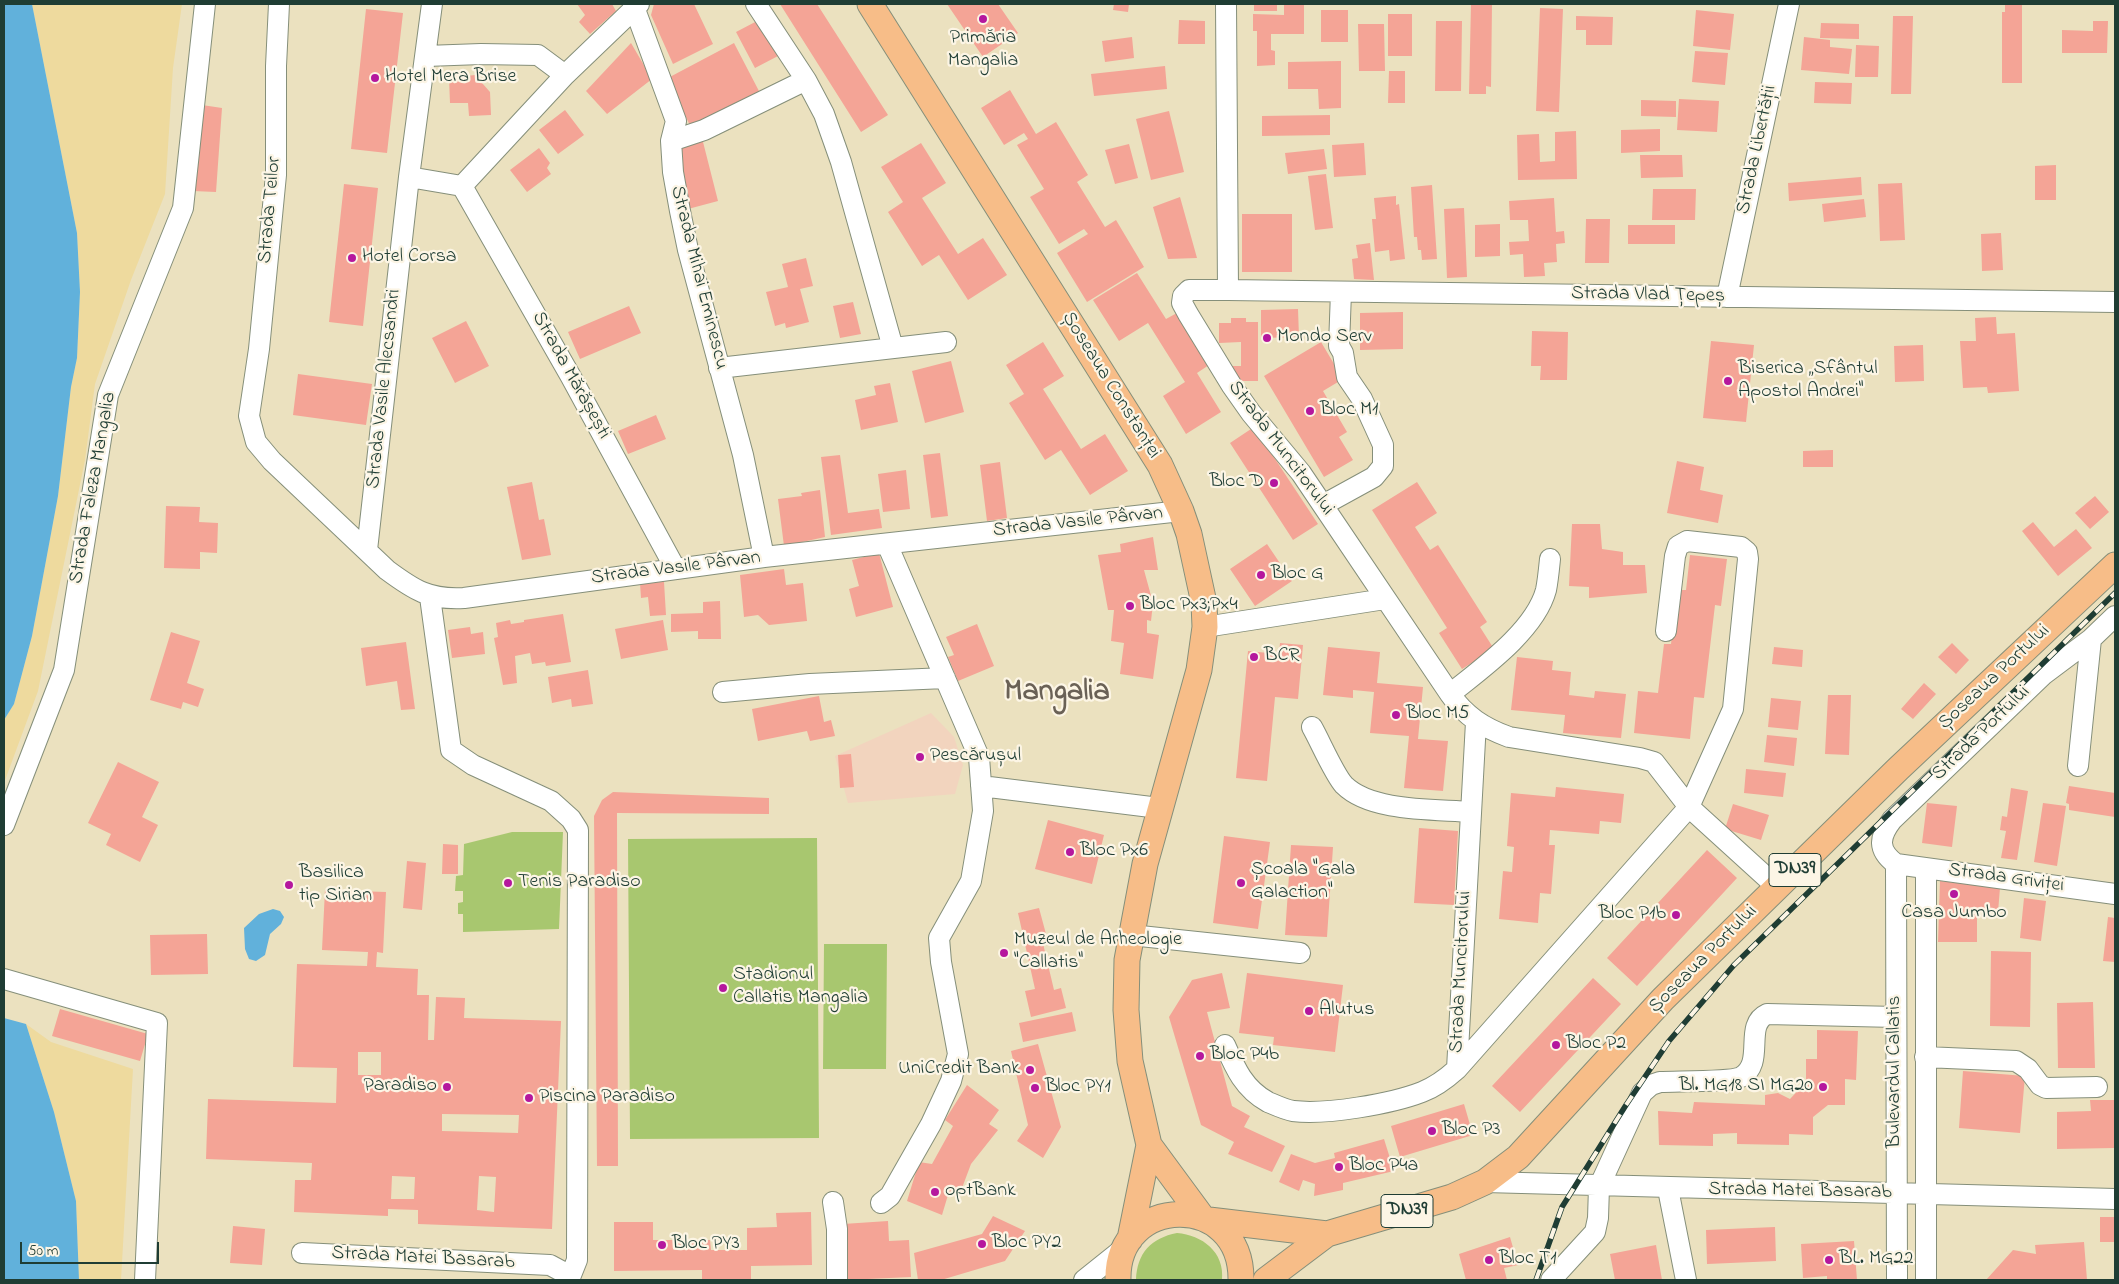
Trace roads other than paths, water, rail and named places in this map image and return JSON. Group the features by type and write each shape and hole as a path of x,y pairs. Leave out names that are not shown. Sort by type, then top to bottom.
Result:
{"main road":[{"name":"Șoseaua Constanței","path":"870,4 1160,465 1181,511 1196,562 1204,603 1204,627 1199,670 1144,864 1131,935 1126,976 1126,1010 1130,1060 1149,1145 1205,1219 1224,1232 1236,1247 1242,1266 1242,1280"},
{"name":"Șoseaua Portului","path":"1266,1280 1327,1234 1452,1197 1485,1182 1518,1157 1663,999 1898,769 2115,565"},
{"name":"Șoseaua Constanței","path":"1118,1280 1118,1268 1127,1244 1149,1145"},
{"name":"Șoseaua Portului","path":"1127,1244 1141,1227 1154,1219 1170,1214 1186,1214 1205,1219 1327,1234"}],"street":[{"name":"Strada Faleza Mangalia","path":"4,826 64,670 108,394 183,208 204,4"},
{"name":"Strada Teilor","path":"249,416 259,349 276,175 276,66 279,4"},
{"name":"Strada Vasile Alecsandri","path":"367,550 409,177 432,4"},
{"path":"756,4 806,80 824,114 834,142 893,348"},
{"path":"1226,4 1228,290"},
{"name":"Strada Libertății","path":"1727,297 1789,4"},
{"path":"409,177 462,186 565,75 635,5"},
{"name":"Strada Mihai Eminescu","path":"635,5 676,121 671,141 673,172 685,234 742,455 764,557"},
{"path":"426,56 481,54 538,55 565,75"},
{"path":"671,141 704,130 806,80"},
{"name":"Strada Mărășești","path":"462,186 572,377 676,568"},
{"name":"Strada Vlad Țepeș","path":"1183,296 1189,290 1228,290 2115,302"},
{"path":"1323,505 1374,477 1383,466 1383,445 1362,399 1346,377 1339,346 1341,292"},
{"name":"Strada Muncitorului","path":"1183,296 1182,303 1232,386 1251,413 1302,473 1385,600 1461,709 1476,722 1509,737 1640,758 1654,762 1689,807 1777,887"},
{"path":"719,368 946,342"},
{"name":"Strada Vasile Pârvan","path":"249,416 256,442 272,461 408,586 430,597 464,598 764,557 1181,511"},
{"path":"1457,1069 1689,807 1732,709 1748,559 1747,552 1741,547 1687,541 1678,546 1674,556 1666,631"},
{"path":"881,1204 890,1196 931,1124 951,1080 958,1054 941,962 939,938 971,881 983,811 979,757 886,544"},
{"path":"1450,694 1506,647 1532,617 1546,591 1550,559"},
{"path":"430,597 451,750 473,765 552,801 571,819 578,830 576,1260 569,1280"},
{"path":"1204,627 1385,600"},
{"name":"Strada Portului","path":"1896,864 1882,851 1881,841 1883,831 1892,820 2043,675 2090,639 2115,616"},
{"path":"2078,766 2090,639"},
{"path":"723,692 810,684 945,678"},
{"name":"Strada Muncitorului","path":"1225,1045 1239,1076 1250,1088 1267,1101 1292,1111 1336,1110 1399,1099 1424,1092 1457,1069 1476,722"},
{"path":"1312,727 1343,784 1360,796 1389,806 1471,812"},
{"path":"981,786 1159,808"},
{"name":"Strada Griviței","path":"1896,864 2115,894"},
{"name":"Bulevardul Callatis","path":"1896,864 1897,1280"},
{"name":"Bulevardul Callatis","path":"1926,868 1926,1280"},
{"path":"1131,935 1300,953"},
{"path":"4,979 157,1023 145,1280"},
{"path":"1551,1280 1594,1232 1598,1218 1599,1186 1642,1093 1651,1086 1660,1082 1739,1078 1750,1070 1754,1059 1757,1024 1761,1016 1767,1014 1896,1017"},
{"path":"1925,1057 2016,1061 2028,1069 2040,1085 2046,1088 2097,1088"},
{"name":"Strada Matei Basarab","path":"1485,1182 1668,1189 2115,1199"},
{"path":"1668,1189 1686,1280"},
{"path":"833,1202 837,1229 837,1280"},
{"path":"1084,1280 1127,1244"},
{"name":"Strada Matei Basarab","path":"302,1254 550,1265 563,1272 569,1280"}],"water":[{"path":"4,4 32,4 77,233 80,292 77,358 71,387 58,496 32,636 14,704 4,720"},
{"path":"273,909 280,911 284,917 281,924 270,934 265,955 256,961 249,959 245,949 244,928 259,914"},
{"path":"4,1018 26,1024 54,1112 76,1201 79,1280 4,1280"}],"railway":[{"path":"1536,1280 1562,1207 1669,1041 1734,965 2115,593"}],"place":[{"name":"Primăria Mangalia","path":"983,19"},
{"name":"Hotel Mera Brise","path":"375,78"},
{"name":"Hotel Corsa","path":"352,258"},
{"name":"Mondo Serv","path":"1267,338"},
{"name":"Biserica „Sfântul Apostol Andrei\"","path":"1728,381"},
{"name":"Bloc M1","path":"1310,411"},
{"name":"Bloc D","path":"1274,483"},
{"name":"Bloc G","path":"1261,575"},
{"name":"Bloc Px3;Px4","path":"1130,606"},
{"name":"BCR","path":"1254,657"},
{"name":"Bloc M5","path":"1396,715"},
{"name":"Pescărușul","path":"920,757"},
{"name":"Bloc Px6","path":"1070,852"},
{"name":"Tenis Paradiso","path":"508,883"},
{"name":"Școala \"Gala Galaction\"","path":"1241,883"},
{"name":"Basilica tip Sirian","path":"289,885"},
{"name":"Casa Jumbo","path":"1954,894"},
{"name":"Bloc P1b","path":"1676,915"},
{"name":"Muzeul de Arheologie \"Callatis\"","path":"1004,953"},
{"name":"Stadionul Callatis Mangalia","path":"723,988"},
{"name":"Alutus","path":"1309,1011"},
{"name":"Bloc P2","path":"1556,1045"},
{"name":"Bloc P4b","path":"1200,1056"},
{"name":"UniCredit Bank","path":"1030,1070"},
{"name":"Paradiso","path":"447,1087"},
{"name":"Bl. MG18 SI MG20","path":"1823,1087"},
{"name":"Bloc PY1","path":"1035,1088"},
{"name":"Piscina Paradiso","path":"529,1098"},
{"name":"Bloc P3","path":"1432,1131"},
{"name":"Bloc P4a","path":"1339,1167"},
{"name":"optBank","path":"935,1192"},
{"name":"Bloc PY2","path":"982,1244"},
{"name":"Bloc PY3","path":"662,1245"},
{"name":"Bloc T1","path":"1489,1260"},
{"name":"BL. MG22","path":"1829,1260"}],"district":[{"name":"Mangalia","path":"1057,694"}]}
